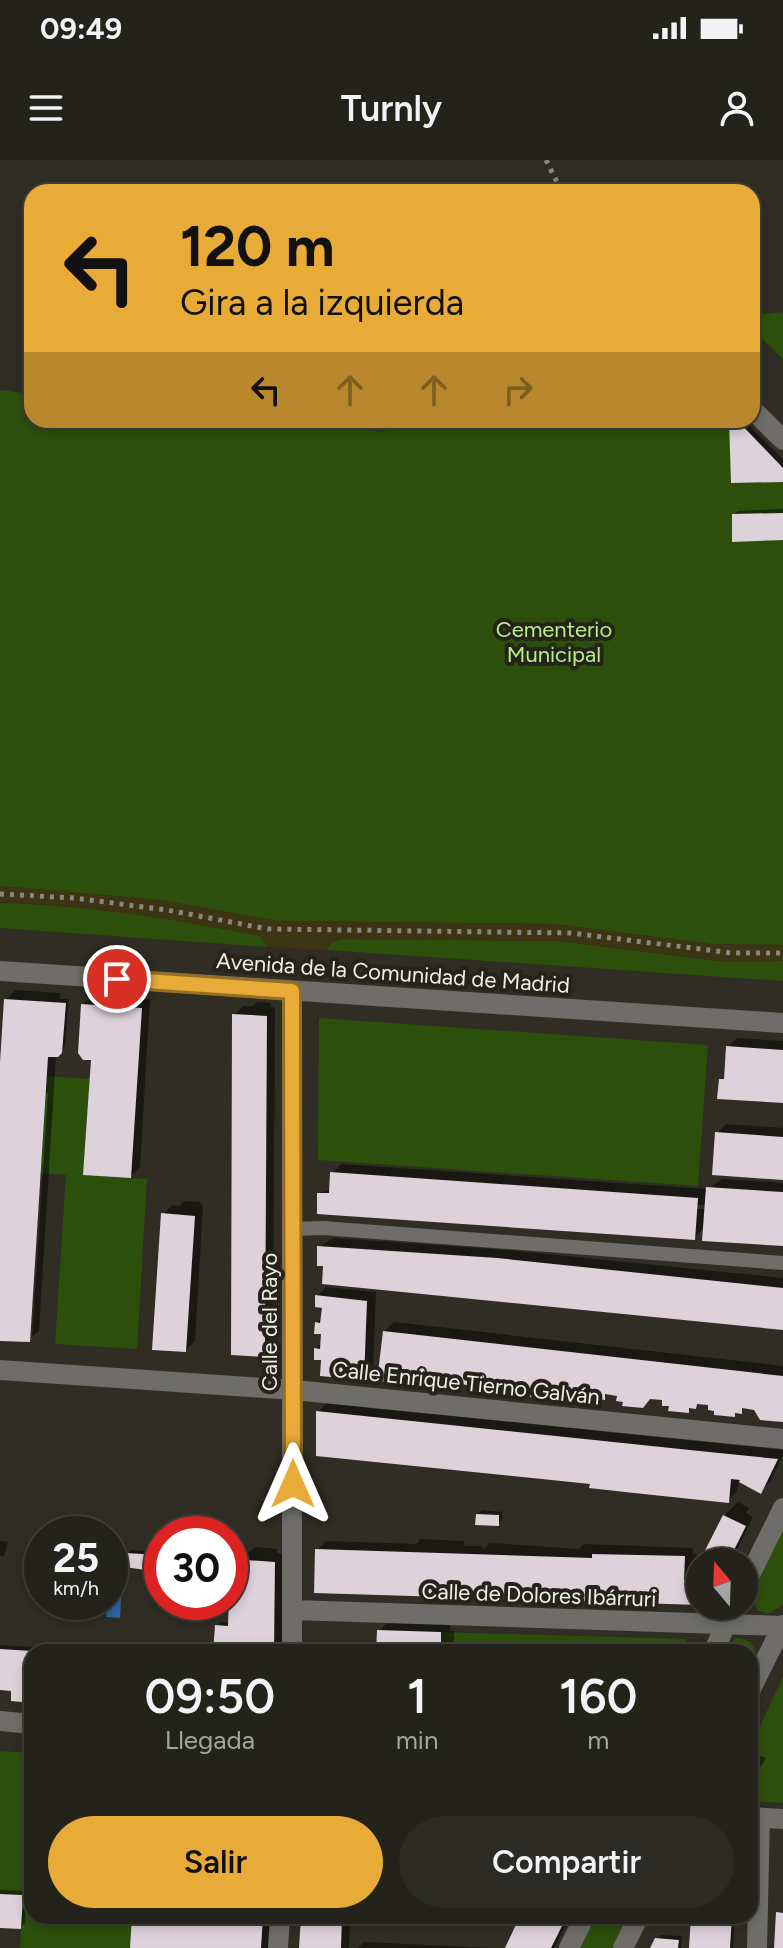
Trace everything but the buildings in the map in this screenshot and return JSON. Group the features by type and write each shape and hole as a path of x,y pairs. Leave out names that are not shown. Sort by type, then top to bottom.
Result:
{"street":[{"path":"760,417 783,440"},
{"name":"Avenida de la Comunidad de Madrid","path":"0,971 783,1023"},
{"name":"Calle del Rayo","path":"292,991 292,1644"},
{"name":"Calle Enrique Tierno Galván","path":"0,1370 294,1390 783,1439"},
{"path":"758,1559 783,1508"},
{"name":"Calle de Dolores Ibárruri","path":"293,1610 783,1625"},
{"path":"717,1644 728,1620"},
{"path":"758,1675 783,1625"},
{"path":"0,1721 24,1723"},
{"path":"758,1817 783,1819"},
{"path":"278,1948 280,1924"},
{"path":"569,1948 581,1924"},
{"path":"623,1948 635,1924"},
{"path":"757,1924 757,1948"}],"lane":[{"path":"293,1229 323,1228 783,1263"}],"path":[{"path":"546,160 558,184"},
{"path":"0,894 74,898 167,910 268,929 571,933 732,953 783,953"}],"green space":[{"path":"783,312 783,359 760,337 760,314"},
{"name":"Cementerio Municipal","path":"0,390 24,393 24,428 347,428 384,432 384,428 745,428 783,468 783,945 710,944 555,924 277,921 160,900 0,886"},
{"path":"0,903 98,910 163,919 260,936 268,947 0,928"},
{"path":"343,939 558,941 726,962 783,961 783,981 326,950 332,942"},
{"path":"319,1018 708,1045 698,1186 318,1160"},
{"path":"47,1076 90,1079 84,1175 147,1179 137,1349 55,1344 66,1175 41,1173"},
{"path":"783,1527 783,1605 768,1614 758,1610 758,1579"},
{"path":"441,1632 687,1639 684,1644 441,1644"},
{"path":"736,1638 752,1644 730,1644"},
{"path":"783,1677 783,1803 758,1801 758,1730"},
{"path":"0,1751 24,1752 24,1924 132,1924 130,1948 20,1948 23,1895 0,1894"},
{"path":"588,1924 627,1924 615,1948 576,1948"}],"sand":[{"path":"0,886 160,900 277,921 555,924 710,944 783,945 783,961 726,962 558,941 343,939 332,942 326,950 268,947 260,936 196,924 98,910 0,902"}],"route":[{"path":"117,979 292,991 293,1484"}]}
